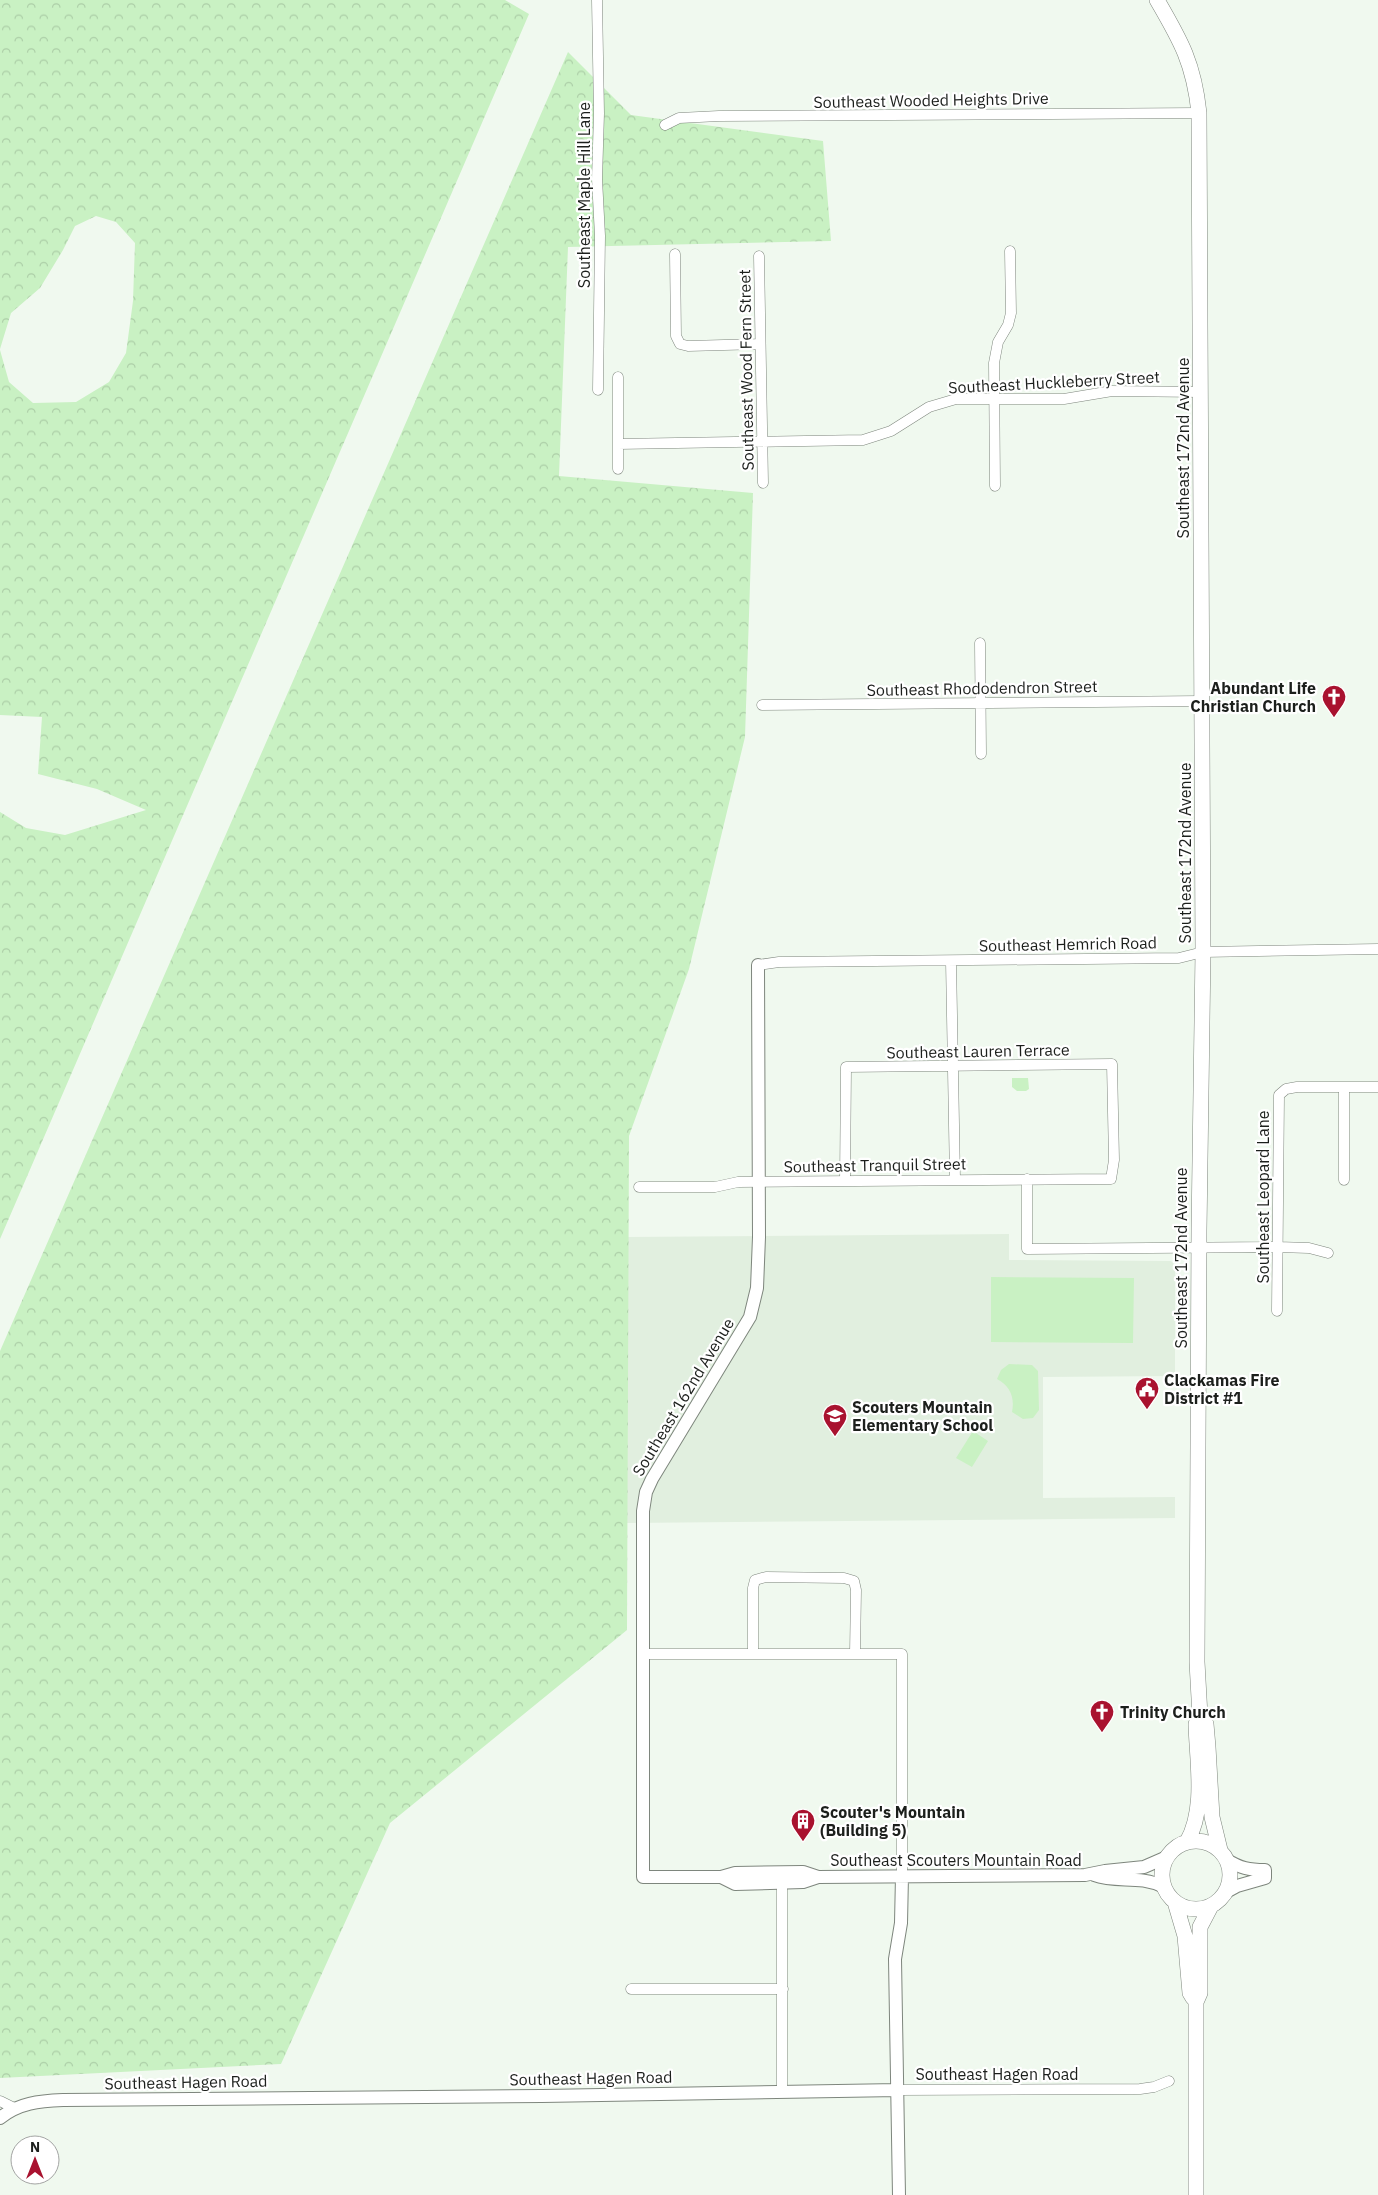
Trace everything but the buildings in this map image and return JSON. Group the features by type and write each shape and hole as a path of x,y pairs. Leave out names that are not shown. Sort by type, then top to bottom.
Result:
{"main road":[{"name":"Southeast 172nd Avenue","path":"1157,0 1189,60 1195,82 1199,113 1203,952 1198,1248 1197,1662 1200,1716 1196,1724 1197,1815 1187,1842"},
{"name":"Southeast 172nd Avenue","path":"1200,1716 1206,1724 1212,1817 1230,1880 1226,1892"},
{"path":"1196,2002 1190,1993 1184,1930 1175,1902 1164,1887 1162,1869 1167,1857 1175,1847 1187,1842 1201,1841 1224,1855"},
{"path":"1196,2195 1196,2002 1200,1993 1200,1927 1211,1906 1226,1892"},
{"path":"1175,1902 1192,1909 1211,1906"}],"street":[{"name":"Southeast Maple Hill Lane","path":"597,0 599,113 597,179 600,236 598,390"},
{"name":"Southeast Wooded Heights Drive","path":"665,125 679,118 719,116 1199,113"},
{"path":"995,486 994,357 998,342 1008,325 1011,313 1010,251"},
{"path":"675,254 676,336 680,344 688,346 760,344"},
{"name":"Southeast Wood Fern Street","path":"759,256 763,483"},
{"path":"618,377 618,469"},
{"name":"Southeast Huckleberry Street","path":"618,444 864,440 891,431 912,416 934,405 956,399 1064,399 1112,391 1200,392"},
{"path":"980,643 980,754"},
{"name":"Southeast Rhododendron Street","path":"762,705 1202,701"},
{"name":"Southeast Hemrich Road","path":"758,965 779,962 1179,958 1203,952 1378,949"},
{"path":"951,961 954,1179"},
{"name":"Southeast 162nd Avenue","path":"643,1877 643,1511 646,1492 652,1479 750,1317 758,1288 758,965"},
{"name":"Southeast Lauren Terrace","path":"845,1181 846,1068 1112,1064 1114,1160 1112,1179"},
{"name":"Southeast Leopard Lane","path":"1277,1311 1279,1095 1283,1090 1291,1087 1378,1087"},
{"path":"1344,1087 1344,1180"},
{"path":"1027,1179 1027,1249 1278,1247 1309,1248 1328,1253"},
{"name":"Southeast Tranquil Street","path":"639,1187 715,1187 738,1182 1112,1179"},
{"path":"753,1654 753,1588 755,1580 766,1577 844,1578 854,1581 856,1590 855,1654"},
{"path":"643,1654 902,1654 901,1923 895,1959 898,2195"},
{"path":"1224,1855 1238,1867 1248,1870 1265,1870 1265,1878 1237,1886 1226,1892"},
{"name":"Southeast Scouters Mountain Road","path":"722,1877 735,1884 803,1882 818,1877 1094,1875 1106,1871 1144,1866 1167,1857"},
{"name":"Southeast Scouters Mountain Road","path":"643,1877 722,1877 735,1873 803,1872 818,1877"},
{"name":"Southeast Scouters Mountain Road","path":"1094,1875 1106,1879 1145,1879 1164,1887"},
{"path":"782,1883 782,2092"},
{"path":"631,1990 783,1989"},
{"name":"Southeast Hagen Road","path":"14,2108 31,2103 63,2100 1140,2089 1154,2087 1169,2081"},
{"path":"0,2101 14,2108 0,2118"}],"shaded area":[{"name":"Scouters Mountain Elementary School","path":"1009,1234 1009,1260 1171,1261 1175,1265 1175,1376 1043,1377 1043,1498 1175,1497 1175,1518 627,1523 627,1237"}],"green space":[{"path":"0,0 505,0 529,14 0,1239 0,812 26,828 65,835 146,810 97,789 38,774 42,717 0,715 0,350 9,382 33,403 76,402 109,382 126,353 133,301 135,243 116,222 96,216 75,226 40,288 11,313 0,349"},
{"path":"568,52 631,115 823,141 831,241 568,247 559,476 753,493 745,737 689,969 629,1136 627,1630 390,1823 281,2064 0,2078 0,1351"},
{"path":"1012,1078 1028,1078 1029,1089 1017,1091 1012,1087"},
{"path":"991,1277 1134,1278 1133,1343 991,1342"},
{"path":"1009,1364 1032,1365 1038,1371 1039,1410 1033,1418 1023,1419 1012,1412 1013,1401 1011,1392 997,1379 1001,1370"},
{"path":"973,1431 988,1441 972,1467 956,1458"}],"place":[{"name":"Abundant Life Christian Church","path":"1334,718"},
{"name":"Clackamas Fire District #1","path":"1147,1410"},
{"name":"Scouters Mountain Elementary School","path":"835,1437"},
{"name":"Trinity Church","path":"1102,1733"},
{"name":"Scouter's Mountain (Building 5)","path":"803,1842"}]}
